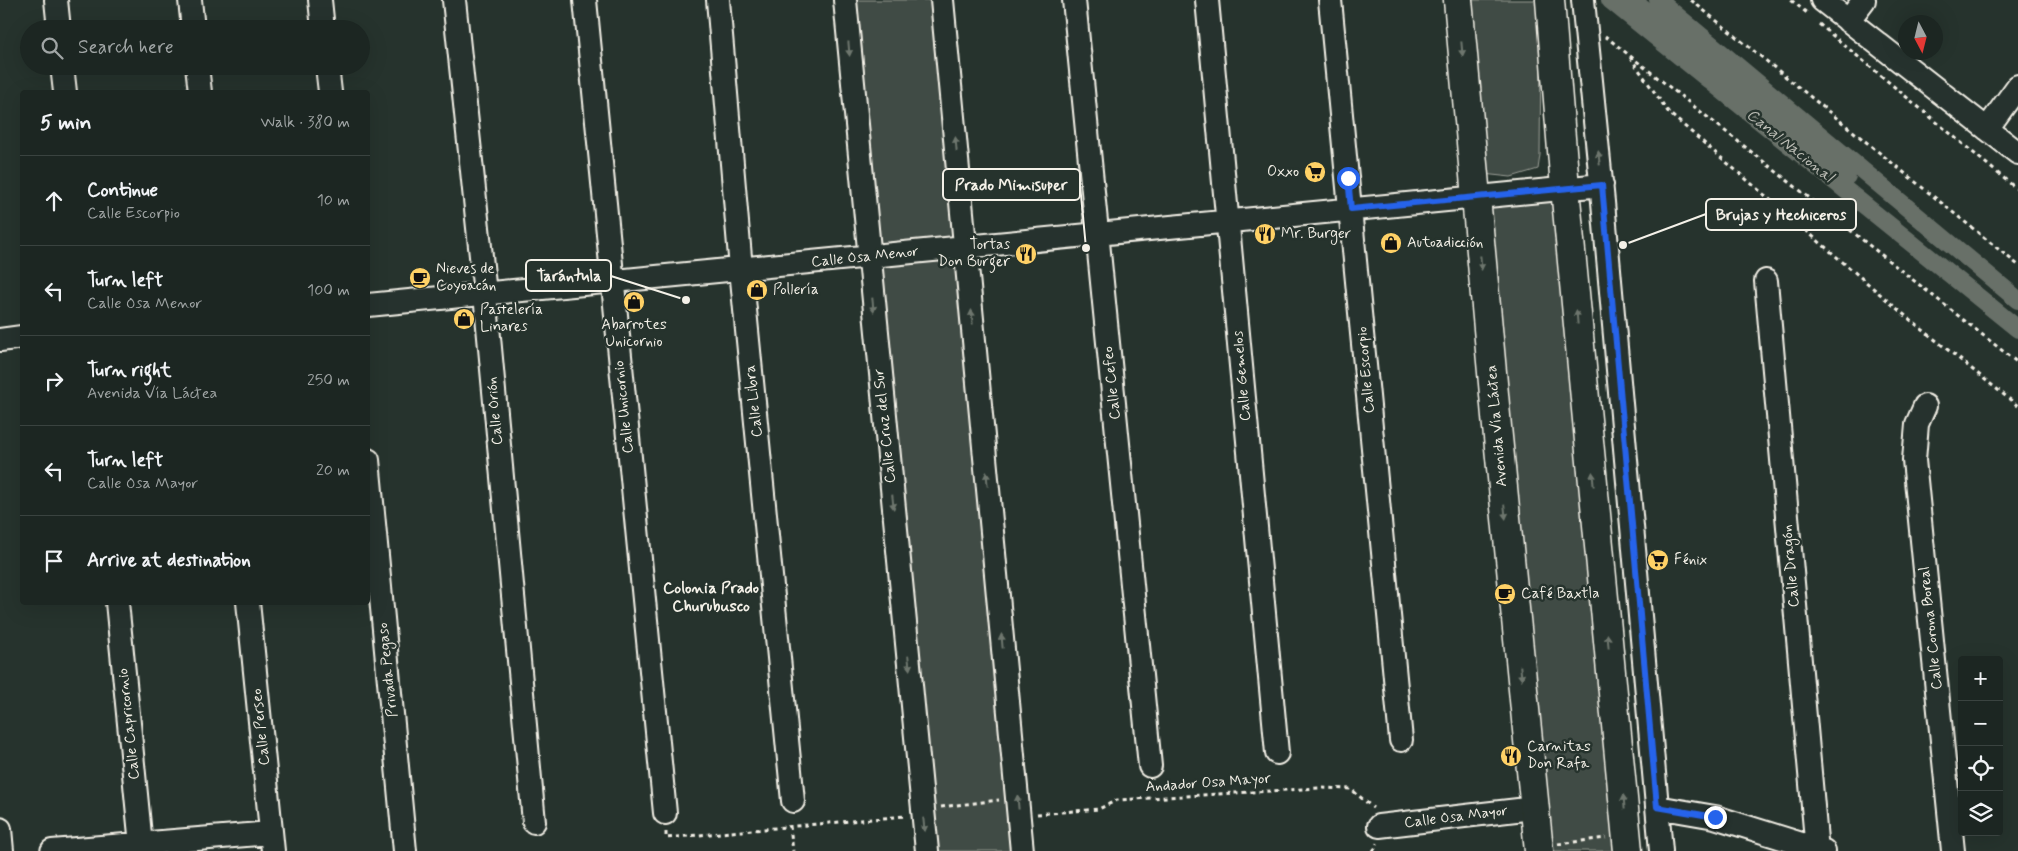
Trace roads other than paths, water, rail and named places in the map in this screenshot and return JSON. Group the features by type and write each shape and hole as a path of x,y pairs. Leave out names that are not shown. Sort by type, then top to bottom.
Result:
{"main road":[{"name":"Avenida Vía Láctea","path":"1458,0 1475,197 1539,848"},
{"path":"1550,0 1565,188 1628,843"}],"street":[{"path":"56,0 57,20"},
{"path":"190,0 192,20"},
{"path":"320,0 322,20"},
{"name":"Calle Orión","path":"454,0 534,822"},
{"name":"Calle Unicornio","path":"585,0 665,813"},
{"name":"Calle Libra","path":"718,0 741,269 793,801"},
{"name":"Calle Cruz del Sur","path":"845,0 868,257 927,851"},
{"path":"942,0 1022,851"},
{"name":"Calle Cefeo","path":"1074,0 1150,766"},
{"name":"Calle Gemelos","path":"1208,0 1277,753"},
{"name":"Calle Escorpio","path":"1330,0 1401,740"},
{"path":"1822,0 2018,153"},
{"path":"1848,21 1864,0"},
{"path":"1584,8 1602,185 1661,851"},
{"path":"63,75 65,90"},
{"path":"198,75 200,90"},
{"path":"328,75 330,90"},
{"path":"1987,129 2018,86"},
{"name":"Calle Osa Menor","path":"370,305 1602,185"},
{"name":"Calle Dragón","path":"1766,281 1819,850"},
{"path":"0,340 20,337"},
{"name":"Calle Corona Boreal","path":"1925,406 1917,424 1914,460 1953,851"},
{"name":"Privada Pegaso","path":"370,481 405,851"},
{"name":"Calle Capricornio","path":"117,605 140,845"},
{"name":"Calle Perseo","path":"248,605 272,842"},
{"path":"1657,807 1715,817 1819,850"},
{"name":"Calle Osa Mayor","path":"1379,826 1534,808"},
{"path":"0,829 2,851"},
{"path":"52,851 140,845 272,842"}],"waterway":[{"name":"Canal Nacional","path":"1610,0 2018,329"},
{"name":"Canal Nacional","path":"1632,0 1847,176"},
{"name":"Canal Nacional","path":"1658,0 2018,300"}],"place":[{"name":"Oxxo","path":"1315,172"},
{"name":"Mr. Burger","path":"1265,234"},
{"name":"Autoadicción","path":"1391,243"},
{"name":"Brujas y Hechiceros","path":"1623,245"},
{"name":"Prado Mimisuper","path":"1086,248"},
{"name":"Tortas Don Burger","path":"1026,254"},
{"name":"Nieves de Coyoacán","path":"420,278"},
{"name":"Pollería","path":"757,290"},
{"name":"Tarántula","path":"686,300"},
{"name":"Abarrotes Unicornio","path":"634,302"},
{"name":"Pastelería Linares","path":"464,319"},
{"name":"Fénix","path":"1658,560"},
{"name":"Café Baxtla","path":"1505,594"},
{"name":"Carnitas Don Rafa","path":"1511,756"}],"district":[{"name":"Colonia Prado Churubusco","path":"711,597"}]}
